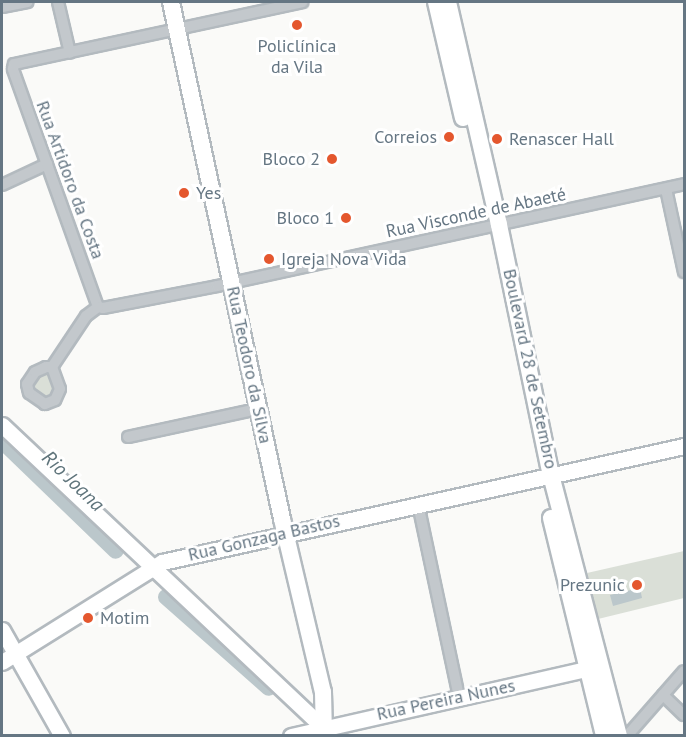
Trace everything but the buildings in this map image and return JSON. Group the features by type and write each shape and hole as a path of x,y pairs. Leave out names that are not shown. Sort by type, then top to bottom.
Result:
{"main road":[{"name":"Rua Teodoro da Silva","path":"171,2 285,533 323,692 325,733"},
{"name":"Boulevard 28 de Setembro","path":"436,2 494,226"},
{"name":"Boulevard 28 de Setembro","path":"448,2 546,476 594,667 618,735"},
{"name":"Boulevard 28 de Setembro","path":"594,667 604,735"}],"street":[{"path":"2,7 28,2"},
{"path":"58,2 70,52 302,2"},
{"name":"Rua Artidoro da Costa","path":"70,52 14,64 13,69 98,307"},
{"path":"2,185 47,164"},
{"name":"Rua Visconde de Abaeté","path":"98,307 103,308 232,282 684,184"},
{"path":"666,189 684,272"},
{"path":"52,367 86,316 98,307"},
{"path":"128,437 248,411"},
{"path":"2,425 325,733"},
{"name":"Rua Gonzaga Bastos","path":"8,658 151,567 171,560 684,446"},
{"path":"418,504 459,697"},
{"path":"2,630 8,658 62,735"},
{"name":"Rua Pereira Nunes","path":"291,735 325,733 459,697 594,667"},
{"path":"627,735 684,671"},
{"path":"663,695 684,715"}],"shaded area":[{"path":"51,370 57,395 45,401 30,391 34,375"},
{"name":"Prezunic","path":"684,551 684,598 598,619 587,573"},
{"path":"640,588 642,598 613,606 610,595"}],"waterway":[{"name":"Rio Joana","path":"2,441 116,551"},
{"name":"Rio Joana","path":"166,597 269,688"}],"place":[{"name":"Policlínica da Vila","path":"297,25"},
{"name":"Correios","path":"449,137"},
{"name":"Renascer Hall","path":"497,139"},
{"name":"Bloco 2","path":"332,159"},
{"name":"Yes","path":"184,193"},
{"name":"Bloco 1","path":"346,218"},
{"name":"Igreja Nova Vida","path":"269,259"},
{"name":"Prezunic","path":"637,585"},
{"name":"Motim","path":"88,618"}]}
